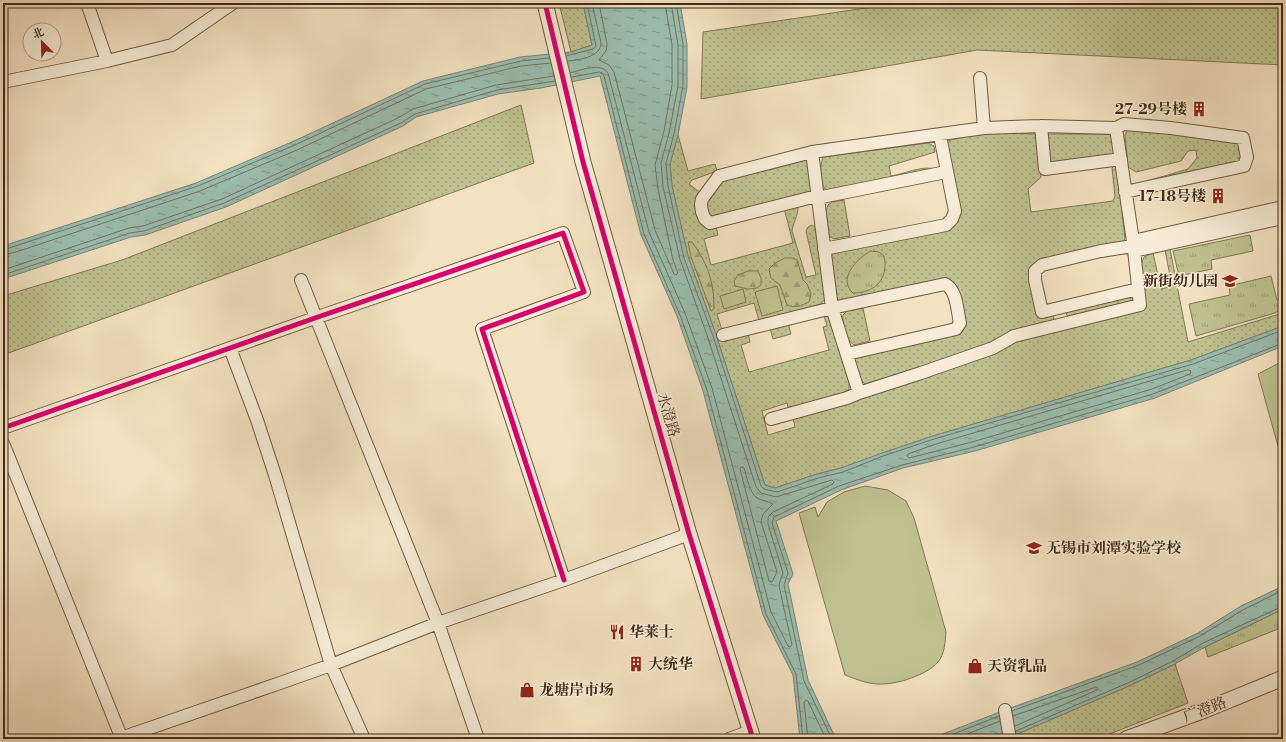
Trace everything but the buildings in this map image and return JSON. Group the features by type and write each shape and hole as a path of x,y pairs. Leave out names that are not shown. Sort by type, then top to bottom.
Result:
{"street":[{"path":"87,3 107,61"},
{"path":"3,82 107,61 172,45 233,3"},
{"name":"水澄路","path":"545,3 583,162 689,534 752,735"},
{"path":"980,78 984,128"},
{"path":"946,172 817,198 809,198 710,223 705,219 702,212 702,199 720,176 812,152 984,128 1041,126 1116,128 1124,124 1170,128 1243,138 1247,157 1244,166 1126,192"},
{"path":"1041,126 1045,169 1121,159"},
{"path":"771,419 846,398 921,373 993,348 1014,336 1140,305 1126,192 1116,128"},
{"path":"824,249 946,225 952,219 955,211 940,136"},
{"path":"812,152 832,308 859,393"},
{"path":"1133,246 1283,208"},
{"path":"1138,289 1042,312 1034,271 1042,265 1101,251 1283,218"},
{"path":"3,428 315,318 563,233 584,292 482,329 564,580"},
{"path":"300,280 438,623 478,739"},
{"path":"723,335 832,308 945,284 950,286 953,291 960,323 956,329 847,354"},
{"path":"1060,308 1063,324"},
{"path":"230,348 276,475 330,665 364,739"},
{"path":"3,443 120,739 330,665 438,623 564,580 689,534"},
{"name":"广澄路","path":"1126,739 1205,710 1283,678"},
{"path":"1005,710 1010,739"},
{"path":"729,739 752,735"}],"green space":[{"path":"559,3 583,3 592,45 571,52"},
{"path":"900,3 1279,3 1283,65 977,50 701,99 703,32"},
{"path":"521,105 534,163 3,355 3,296 122,260"},
{"path":"1129,128 1169,132 1240,144 1242,158 1238,163 1137,184 1188,169 1197,158 1196,150 1188,151 1181,161 1136,172 1128,167 1125,134"},
{"path":"996,133 1037,134 1041,177 1028,189 1031,212 1113,201 1115,196 1112,168 1117,166 1125,239 1121,243 1040,262 1032,284 1054,317 1053,321 991,342 978,349 865,384 860,379 857,370 855,360 858,354 958,331 953,285 840,302 837,299 831,257 833,253 951,227 946,141 974,135"},
{"path":"1048,134 1110,134 1113,141 1114,155 1050,164 1045,141"},
{"path":"678,135 688,171 715,164 717,171 692,180 689,184 702,194 701,219 706,228 716,226 718,235 704,239 711,265 793,243 784,208 795,206 798,207 798,210 792,231 806,277 816,275 806,231 808,227 812,225 816,228 825,299 821,304 759,321 754,303 717,314 725,340 748,333 750,342 741,345 749,372 829,350 823,327 827,326 824,315 828,314 849,382 849,389 845,395 789,411 787,403 762,411 768,435 795,427 793,418 1017,342 1146,308 1140,267 1144,257 1153,253 1161,289 1172,286 1165,250 1170,249 1188,342 1283,313 1283,326 1191,360 933,436 841,468 817,474 775,488 765,485 716,335 688,256 672,186 670,164"},
{"path":"928,143 934,146 935,152 889,166 891,176 929,168 940,171 829,193 823,186 821,167 823,157"},
{"path":"802,158 809,163 811,191 806,195 709,218 704,202 722,178"},
{"path":"844,200 850,236 834,239 829,236 826,211 828,205 832,202"},
{"path":"1250,235 1253,251 1211,260 1212,269 1179,276 1173,251"},
{"path":"688,242 692,242 698,250 709,274 714,299 714,309 711,311 691,257"},
{"path":"871,251 879,252 884,256 885,264 882,277 879,283 874,287 861,292 853,293 847,282 848,275 855,264"},
{"path":"785,258 797,260 803,280 807,284 811,294 809,302 803,305 787,305 780,285 771,278 769,269 775,263"},
{"path":"748,271 758,271 761,278 761,285 757,288 748,289 735,286 734,281 738,275"},
{"path":"1271,276 1277,300 1283,299 1283,308 1275,313 1196,336 1189,304 1230,295 1229,286"},
{"path":"777,286 783,310 762,316 755,292"},
{"path":"743,289 746,302 724,309 720,296"},
{"path":"1130,296 1131,301 1068,316 1066,314 1067,310"},
{"path":"863,308 870,341 854,345 848,339 845,332 843,315 847,311"},
{"path":"788,323 791,334 773,339 770,328"},
{"path":"1283,361 1283,444 1278,446 1258,374"},
{"path":"865,486 888,490 906,501 914,518 946,632 942,655 933,667 919,675 894,683 870,683 845,675 799,513 815,507 818,517 827,502 844,492"},
{"path":"1283,609 1283,627 1208,657 1205,647"},
{"path":"1175,664 1188,703 1097,739 1017,739 1015,735 1131,685"}],"water":[{"path":"583,3 680,3 687,44 687,87 678,135 670,164 672,186 688,256 716,335 765,485 775,488 817,474 841,468 933,436 1191,360 1283,326 1283,346 1155,398 975,451 903,468 841,490 776,521 793,574 788,584 808,680 836,739 800,739 793,675 763,615 703,391 677,316 641,235 600,76 541,88 498,94 416,117 403,126 226,207 145,235 131,237 3,279 3,246 196,183 294,141 423,81 520,57 571,52 592,45"},
{"path":"1283,586 1283,609 1131,685 1003,739 930,739 1137,662 1198,633 1241,606"}],"cycle path":[{"path":"545,3 583,162 689,534 753,739"},
{"path":"3,428 315,318 563,233 584,292 482,329 564,580"}],"place":[{"name":"27-29号楼","path":"1199,109"},
{"name":"17-18号楼","path":"1218,196"},
{"name":"新街幼儿园","path":"1230,281"},
{"name":"无锡市刘潭实验学校","path":"1034,548"},
{"name":"华莱士","path":"617,632"},
{"name":"大统华","path":"636,664"},
{"name":"天资乳品","path":"975,666"},
{"name":"龙塘岸市场","path":"527,690"}]}
